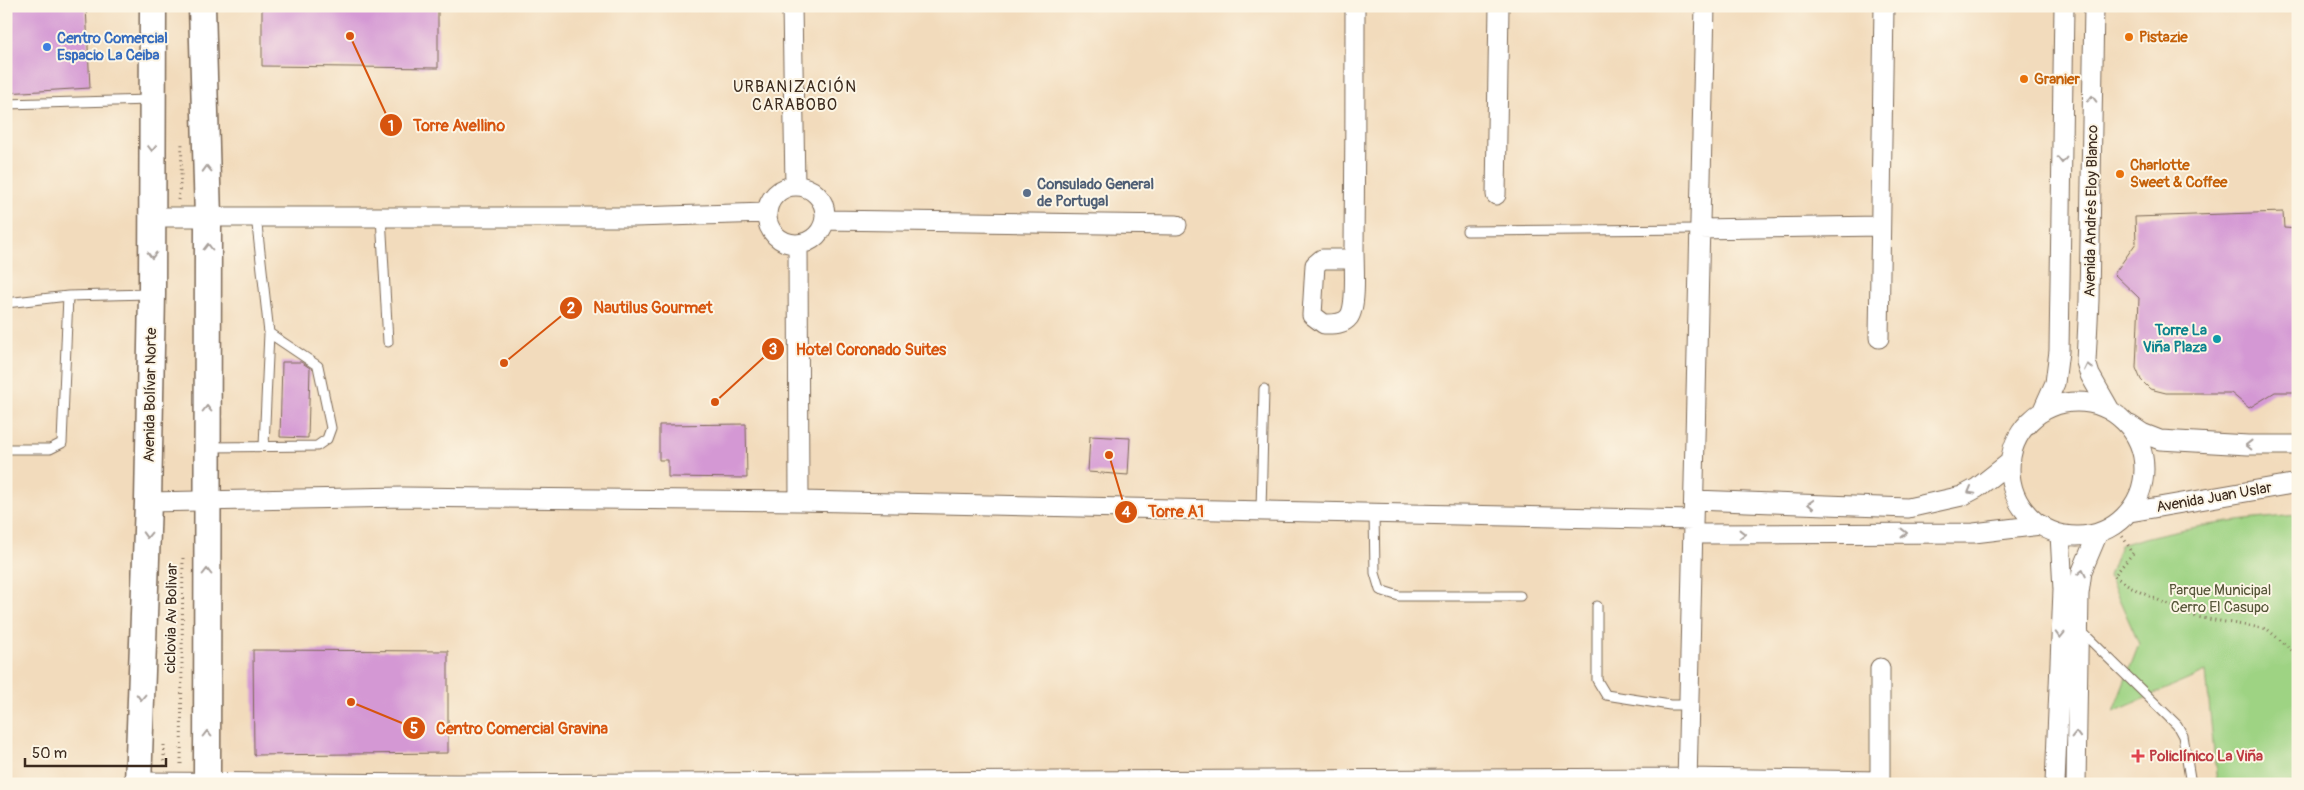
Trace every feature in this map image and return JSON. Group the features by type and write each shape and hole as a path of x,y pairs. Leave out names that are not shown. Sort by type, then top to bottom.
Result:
{"main road":[{"name":"Avenida Bolívar Norte","path":"138,783 148,502 152,294 153,6"},
{"path":"202,6 208,218 207,783"}],"street":[{"path":"792,6 795,186"},
{"path":"1354,258 1355,6"},
{"path":"1496,195 1499,6"},
{"path":"1687,781 1687,706 1694,500 1704,6"},
{"path":"1879,338 1884,6"},
{"name":"Avenida Andrés Eloy Blanco","path":"2042,412 2055,383 2059,351 2064,6"},
{"name":"Avenida Andrés Eloy Blanco","path":"2094,6 2089,300 2086,362 2090,375 2110,410"},
{"path":"795,186 812,191 818,196 822,204 825,220 812,239 798,244 782,240 776,235 768,221 767,213 773,198 779,192 795,186"},
{"path":"152,217 635,217 767,213"},
{"path":"825,220 1177,225"},
{"path":"1700,228 1880,226"},
{"path":"798,244 799,501"},
{"path":"2127,423 2140,443 2146,467 2142,491 2130,512 2115,525 2098,533 2079,536 2060,534 2041,525 2027,513 2016,498 2011,480 2010,462 2017,439 2032,419 2042,412 2068,402 2096,404 2110,410 2142,433 2160,440 2248,445 2298,445"},
{"path":"1694,500 1908,508 1962,496 1977,488 2010,462"},
{"name":"Avenida Juan Uslar","path":"2130,512 2298,483"},
{"path":"148,502 403,497 799,501 1374,513 1693,527 1974,533 2041,525"},
{"path":"2076,784 2078,628 2082,571 2098,533"},
{"path":"2055,784 2063,590 2060,534"},
{"path":"138,783 1880,782 1880,668"}],"lane":[{"path":"6,104 152,100"},
{"path":"256,216 269,333 264,446"},
{"path":"381,216 388,342"},
{"path":"1467,231 1700,228"},
{"path":"6,303 68,296 152,294"},
{"path":"6,449 50,449 62,443 64,435 68,296"},
{"path":"207,447 317,446 327,439 331,428 318,366 269,333"},
{"path":"1261,510 1264,389"},
{"path":"1374,513 1375,573 1380,590 1399,596 1520,596"},
{"path":"1597,606 1597,680 1606,695 1687,706"},
{"path":"2078,628 2176,725 2183,736 2191,784"}],"path":[{"path":"177,206 181,177 182,139"},
{"path":"2115,525 2133,552 2114,576 2138,591 2196,617 2267,630 2294,652 2298,658"},
{"name":"ciclovia Av Bolivar","path":"181,774 183,552"}],"green space":[{"name":"Parque Municipal Cerro El Casupo","path":"2298,515 2298,784 2217,784 2206,672 2113,712 2139,644 2109,576 2120,545 2163,533 2208,525"}],"building":[{"name":"Centro Comercial Espacio La Ceiba","path":"6,6 86,6 90,88 6,93"},
{"path":"262,6 438,6 438,68 262,66"},
{"name":"Torre La Viña Plaza","path":"2283,212 2284,228 2298,229 2298,392 2275,392 2249,408 2231,393 2166,393 2150,389 2141,380 2136,368 2139,298 2114,274 2136,243 2135,217"},
{"path":"282,362 301,362 310,368 308,438 280,437"},
{"path":"746,424 747,478 668,477 668,460 659,460 659,425"},
{"path":"1090,436 1130,438 1128,475 1088,472"},
{"path":"253,650 448,651 448,753 254,755"}],"place":[{"name":"Torre Avellino","path":"350,36"},
{"name":"Pistazie","path":"2129,37"},
{"name":"Centro Comercial Espacio La Ceiba","path":"47,47"},
{"name":"Granier","path":"2024,79"},
{"name":"Charlotte Sweet & Coffee","path":"2120,174"},
{"name":"Consulado General de Portugal","path":"1027,193"},
{"name":"Torre La Viña Plaza","path":"2217,339"},
{"name":"Nautilus Gourmet","path":"504,363"},
{"name":"Hotel Coronado Suites","path":"715,402"},
{"name":"Torre A1","path":"1109,455"},
{"name":"Centro Comercial Gravina","path":"351,702"},
{"name":"Policlínico La Viña","path":"2138,756"}],"district":[{"name":"URBANIZACIÓN CARABOBO","path":"795,95"}]}
